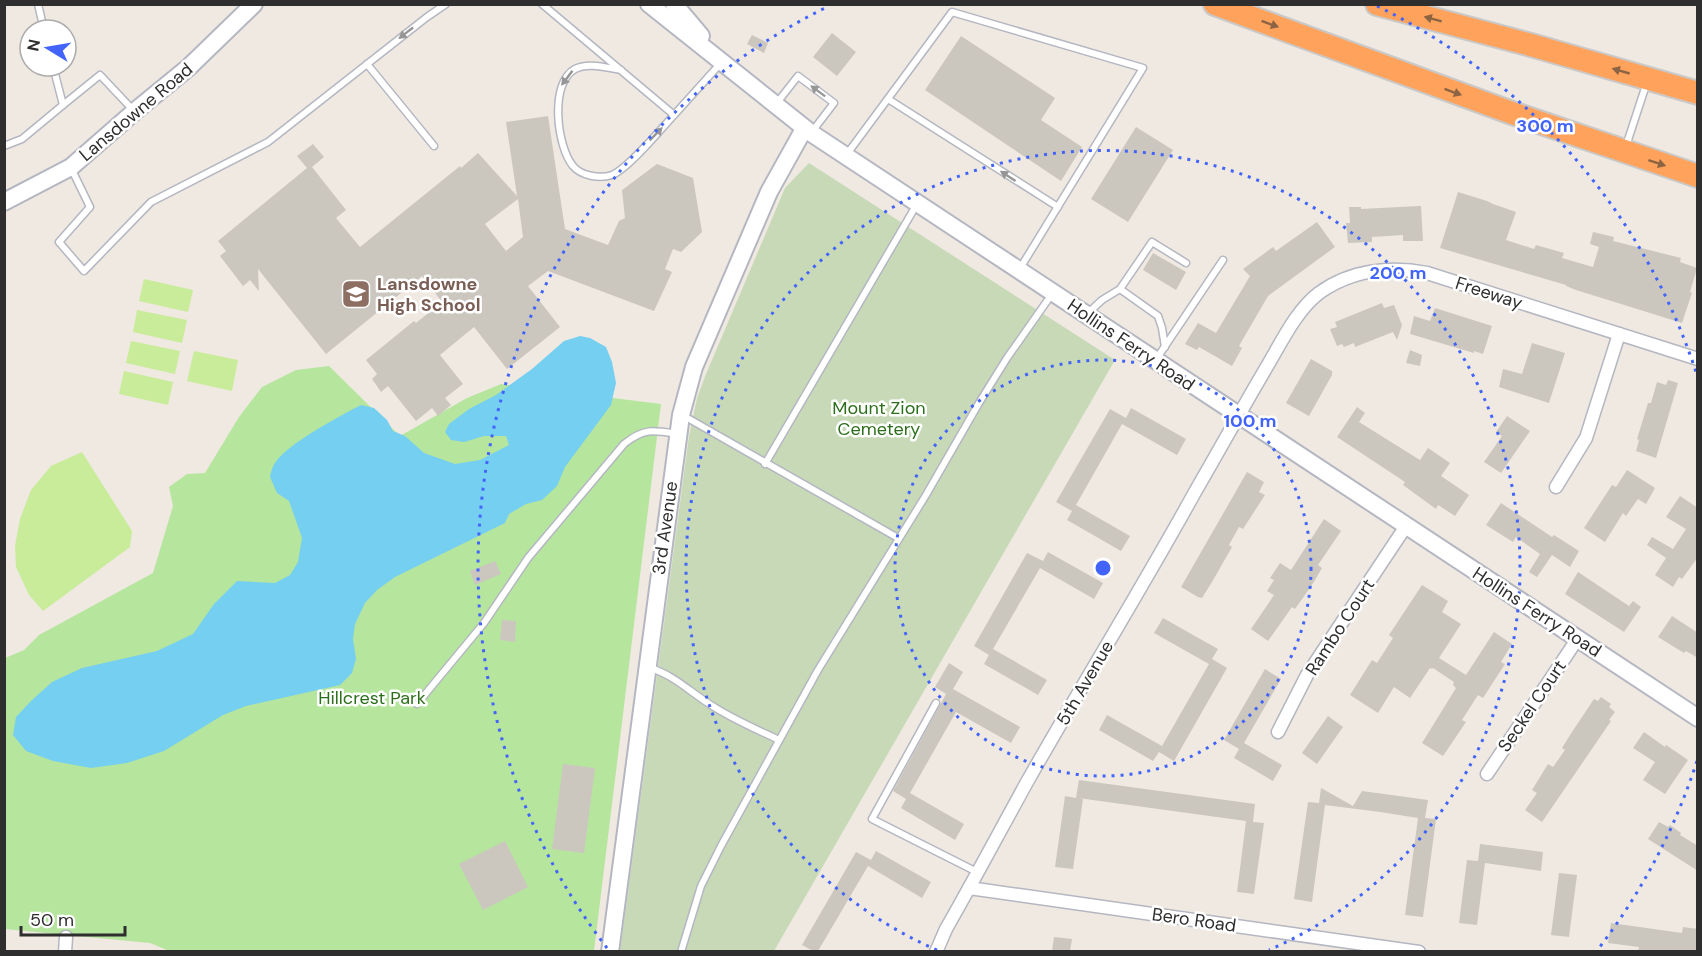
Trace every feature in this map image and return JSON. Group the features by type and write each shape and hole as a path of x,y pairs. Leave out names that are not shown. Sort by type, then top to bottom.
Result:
{"highway":[{"path":"1215,4 1624,152 1698,176"},
{"path":"1377,4 1698,93"}],"street":[{"name":"Lansdowne Road","path":"4,202 71,167 134,111 189,67 254,4"},
{"name":"Hollins Ferry Road","path":"649,4 807,131 1086,315 1160,354 1238,416 1698,718"},
{"name":"Hollins Ferry Road","path":"674,4 723,62"},
{"name":"3rd Avenue","path":"610,951 681,415 694,367 765,203 789,154 807,131"},
{"name":"Freeway","path":"1238,416 1288,330 1304,308 1320,293 1339,282 1360,274 1384,269 1407,269 1427,273 1698,359"},
{"path":"1556,487 1586,438 1619,334"},
{"name":"5th Avenue","path":"936,951 977,872 1238,416"},
{"name":"Rambo Court","path":"1278,732 1308,675 1406,526"},
{"name":"Seckel Court","path":"1487,774 1578,638"},
{"name":"Bero Road","path":"969,888 1419,951"},
{"path":"65,951 66,936"}],"lane":[{"path":"71,167 90,207 59,242 84,271 151,202 268,142 446,4"},
{"path":"542,4 674,115"},
{"path":"846,157 952,12 1143,69 1018,270"},
{"path":"621,70 584,66 576,69 564,80 558,107 560,127 567,156 580,172 600,177 612,175 626,166 723,62"},
{"path":"368,64 434,146"},
{"path":"4,146 22,140 100,75 134,111"},
{"path":"775,105 798,76 834,103 807,131"},
{"path":"56,78 63,105"},
{"path":"1624,152 1648,78"},
{"path":"888,99 1058,207"},
{"path":"765,464 917,204"},
{"path":"1086,315 1102,300 1120,289 1152,242 1186,263"},
{"path":"1160,354 1223,261"},
{"path":"1120,289 1158,316 1162,328 1160,354"},
{"path":"681,951 701,886 720,846 818,670 1007,358 1053,293"},
{"path":"681,415 898,538"},
{"path":"417,704 484,623 528,558 624,444 644,431 654,430 678,434"},
{"path":"647,667 669,675 736,720 779,740"},
{"path":"936,703 872,819 977,872"}],"green space":[{"name":"Mount Zion Cemetery","path":"809,163 1115,360 774,951 620,952 689,436 697,398 785,188"},
{"path":"144,279 193,290 188,312 139,301"},
{"path":"137,310 187,320 182,343 133,332"},
{"path":"131,341 180,351 175,374 126,363"},
{"path":"194,351 238,360 232,391 187,381"},
{"name":"Hillcrest Park","path":"329,366 400,436 467,398 501,384 661,404 594,951 172,952 150,943 5,929 5,658 24,650 39,635 153,573 173,506 169,487 187,474 205,473 239,417 262,387 296,370"},
{"path":"124,371 173,382 168,405 119,394"},
{"path":"82,452 132,531 130,547 43,611 29,595 16,567 15,546 20,519 31,490 51,466"}],"water":[{"path":"580,336 590,338 606,347 616,383 611,405 565,467 557,486 542,500 526,504 509,514 505,523 395,577 377,590 365,603 355,624 353,639 356,659 352,673 340,685 246,706 223,715 164,751 127,763 91,768 53,761 26,751 13,735 16,717 52,682 82,668 157,651 193,634 214,604 237,581 275,583 290,575 298,562 302,538 289,501 277,493 270,477 273,466 281,456 302,439 361,405 374,408 387,420 393,431 405,436 424,453 455,464 480,460 509,445 506,436 484,436 464,442 451,440 445,432 449,424 469,409 496,395 532,369 564,341"}],"building":[{"path":"832,33 856,52 837,76 813,57"},
{"path":"752,35 768,43 764,53 747,44"},
{"path":"961,36 1055,98 1041,120 1082,147 1061,181 925,90"},
{"path":"548,116 565,229 608,245 619,221 625,218 622,190 657,164 693,178 702,232 681,252 673,249 665,269 672,272 654,311 548,271 528,286 560,327 507,369 474,327 440,355 463,384 445,398 451,405 438,416 432,408 416,421 388,386 381,392 372,379 377,374 366,360 414,321 416,323 442,302 422,276 326,354 258,269 259,291 250,280 243,286 220,256 226,251 218,241 307,168 297,156 313,144 324,157 312,167 346,210 336,218 360,247 478,153 517,196 506,122","holes":["518,199 523,237 506,251 485,224"]},
{"path":"1136,127 1173,150 1128,222 1091,199"},
{"path":"1458,192 1516,212 1506,240 1534,249 1536,245 1564,253 1562,258 1593,267 1599,247 1590,244 1593,232 1614,237 1613,241 1681,258 1680,262 1697,268 1682,323 1566,285 1440,248"},
{"path":"1421,206 1423,241 1403,241 1403,235 1372,237 1372,242 1348,243 1346,223 1350,223 1349,207 1361,207 1361,209"},
{"path":"1317,222 1335,247 1268,296 1239,346 1242,348 1232,366 1199,347 1197,350 1185,344 1198,323 1216,333 1250,276 1243,269 1273,247 1276,251"},
{"path":"1153,253 1186,272 1176,290 1143,270"},
{"path":"1382,303 1384,308 1394,305 1402,325 1397,340 1393,332 1355,347 1354,343 1344,347 1342,344 1337,346 1330,329 1337,327 1335,322"},
{"path":"1435,308 1492,326 1483,354 1410,334 1414,316 1430,321"},
{"path":"1532,343 1565,353 1549,403 1499,387 1503,369 1522,374"},
{"path":"1410,350 1422,355 1420,366 1406,363"},
{"path":"1311,359 1332,371 1332,375 1309,416 1286,403"},
{"path":"1668,380 1678,383 1656,458 1636,451 1639,440 1637,439 1657,382 1666,385"},
{"path":"1357,407 1365,413 1359,422 1420,460 1428,448 1450,463 1441,476 1469,495 1455,516 1438,505 1436,509 1403,485 1405,482 1337,437"},
{"path":"1131,408 1186,439 1177,455 1122,424 1076,505 1130,536 1121,551 1067,520 1072,511 1056,502 1110,409 1126,418"},
{"path":"1507,416 1530,431 1501,473 1484,462 1502,436 1496,432"},
{"path":"1627,470 1655,488 1646,504 1638,499 1626,516 1623,513 1605,542 1584,528 1612,485 1616,487"},
{"path":"1247,472 1264,482 1259,492 1265,495 1243,529 1239,527 1229,545 1232,547 1212,582 1202,598 1198,597 1181,587"},
{"path":"1680,496 1698,508 1698,557 1673,587 1655,575 1666,558 1647,545 1652,537 1673,549 1686,529 1666,517"},
{"path":"1501,503 1552,537 1554,535 1579,551 1570,567 1552,555 1537,577 1529,572 1540,554 1516,537 1513,542 1486,525"},
{"path":"1324,519 1341,531 1318,565 1322,568 1312,585 1295,609 1292,607 1268,641 1251,629 1274,595 1267,591 1274,580 1270,578 1280,563 1291,570"},
{"path":"1048,552 1103,583 1094,599 1040,568 993,649 1047,680 1038,695 984,664 989,655 974,646 1027,553 1043,561"},
{"path":"495,561 501,574 475,585 470,571"},
{"path":"1578,572 1629,606 1633,601 1641,607 1624,632 1565,594"},
{"path":"1422,585 1448,601 1442,612 1461,624 1439,658 1466,675 1494,632 1512,644 1501,662 1505,664 1483,698 1478,695 1462,720 1466,722 1443,756 1422,743 1456,688 1453,685 1454,682 1433,668 1430,668 1410,698 1394,687 1378,713 1350,695 1372,660 1377,663 1393,638 1389,635"},
{"path":"1672,616 1698,633 1698,658 1686,651 1684,653 1658,637"},
{"path":"1163,618 1218,649 1212,659 1227,668 1174,761 1159,752 1153,761 1099,730 1107,715 1162,746 1209,664 1154,633"},
{"path":"502,620 516,621 515,642 500,640"},
{"path":"949,663 963,672 953,689 1020,727 1011,743 956,712 910,793 964,824 955,840 901,808 906,799 893,791 946,694 935,687"},
{"path":"1265,669 1281,679 1244,743 1282,765 1273,781 1234,758 1239,749 1224,740"},
{"path":"1601,697 1611,704 1609,707 1615,712 1609,720 1611,721 1542,822 1525,810 1537,793 1532,790 1548,764 1553,767 1565,750 1562,748 1594,699 1598,701"},
{"path":"1328,716 1343,727 1317,764 1302,753"},
{"path":"1644,732 1688,760 1665,794 1643,780 1655,762 1633,748"},
{"path":"563,764 595,768 584,853 552,849"},
{"path":"1079,780 1255,804 1253,822 1264,823 1254,894 1237,892 1246,821 1078,798 1083,799 1073,869 1055,867 1065,796 1076,798"},
{"path":"1321,788 1353,806 1362,791 1428,800 1425,818 1436,819 1423,917 1405,915 1418,818 1380,812 1325,805 1312,902 1294,899 1308,802 1319,803"},
{"path":"1659,822 1668,827 1670,825 1681,833 1680,835 1698,846 1698,871 1648,839"},
{"path":"505,841 528,887 483,910 459,864"},
{"path":"1480,844 1543,852 1541,871 1485,863 1477,925 1459,923 1467,860 1478,861"},
{"path":"876,851 931,882 922,898 868,866 818,951 802,945 856,852 871,860"},
{"path":"1559,873 1577,875 1569,937 1551,935"},
{"path":"1611,923 1682,933 1683,927 1698,929 1698,951 1638,951 1639,947 1608,943"},
{"path":"1054,937 1072,939 1070,951 1052,951"}],"place":[{"name":"Lansdowne High School","path":"356,294"}]}
